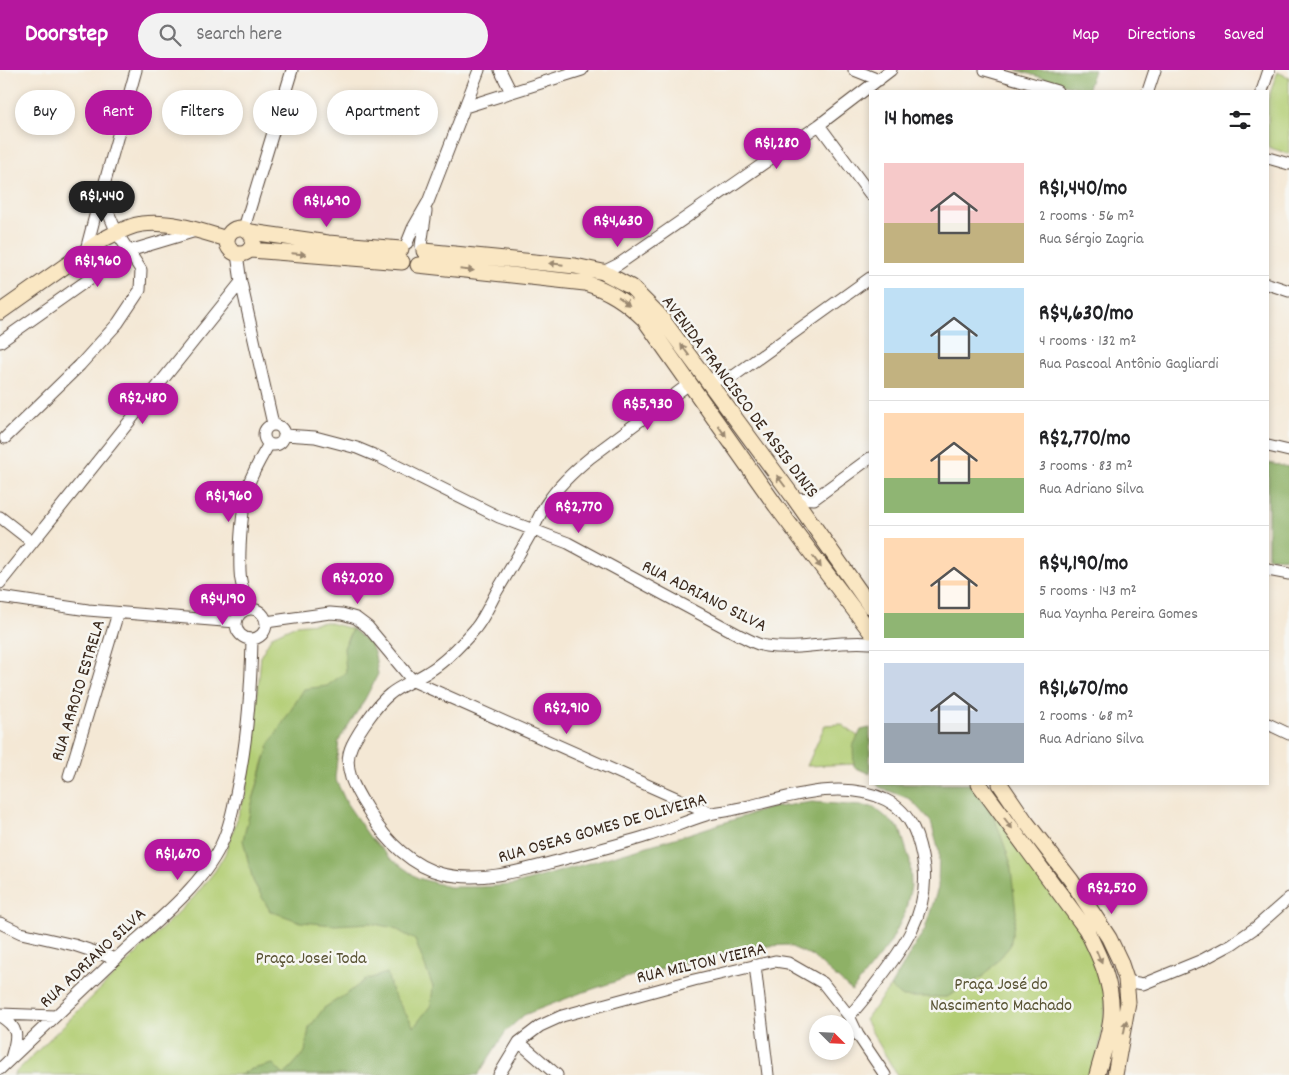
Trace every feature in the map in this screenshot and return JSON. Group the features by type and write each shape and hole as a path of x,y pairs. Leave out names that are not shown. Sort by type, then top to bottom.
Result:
{"main road":[{"path":"0,312 86,250 117,233 140,224 164,223 227,239"},
{"path":"237,228 248,230 254,238 254,244 244,252 230,250 227,239 230,232 237,228"},
{"name":"AVENIDA FRANCISCO DE ASSIS DINIS","path":"248,230 328,243 412,253 576,266 603,272 631,287 659,314 794,498 869,605"},
{"name":"AVENIDA FRANCISCO DE ASSIS DINIS","path":"244,252 412,253 585,283 602,288 617,296 644,319 776,506 869,631"},
{"path":"980,785 1086,929 1103,965 1111,999 1111,1018 1097,1075"},
{"path":"1001,785 1026,822 1071,880 1104,930 1120,961 1126,979 1128,1002 1115,1075"}],"street":[{"path":"86,250 136,70"},
{"path":"248,230 292,70"},
{"path":"412,253 428,202 479,70"},
{"path":"500,70 511,92"},
{"path":"465,107 582,70"},
{"path":"854,70 879,80"},
{"path":"603,272 646,246 819,125 891,70"},
{"path":"985,70 1054,90"},
{"path":"1148,90 1155,70"},
{"path":"1262,90 1269,70"},
{"path":"819,125 869,193"},
{"path":"1269,158 1289,164"},
{"path":"5,438 80,365 118,324 140,290 141,270 117,233 108,212 102,189"},
{"path":"0,342 129,251 196,231"},
{"path":"244,252 241,282 273,424"},
{"path":"705,378 724,380 735,375 869,279"},
{"path":"0,584 241,282"},
{"path":"1269,284 1289,291"},
{"name":"RUA OSEAS GOMES DE OLIVEIRA","path":"689,384 578,468 548,502 475,629 432,670 389,694 351,747 348,764 355,787 374,821 386,836 406,856 424,867 441,874 459,876 511,874 648,836 710,813 729,811 792,795 816,791 853,790 888,800 900,809 912,824 919,838 925,876 921,905 907,940 891,964 857,1008 849,1015"},
{"path":"273,424 279,425 283,429 284,435 282,442 276,445 269,444 264,439 263,433 267,426 273,424"},
{"name":"RUA ADRIANO SILVA","path":"284,435 316,437 357,448 381,458 499,518 568,543 741,636 764,646 869,643"},
{"path":"249,608 243,592 240,571 243,506 248,486 269,444"},
{"path":"1269,446 1289,451"},
{"path":"794,498 814,498 869,459"},
{"path":"0,517 32,542"},
{"path":"1269,570 1289,574"},
{"path":"0,597 118,613 236,622"},
{"path":"249,608 257,610 264,615 266,622 265,630 260,636 252,639 244,637 238,631 236,622 240,613 249,608"},
{"name":"RUA ARROIO ESTRELA","path":"69,776 118,613"},
{"path":"266,622 330,613 356,618 368,627 413,681 710,813"},
{"name":"RUA ADRIANO SILVA","path":"0,1069 162,917 198,879 220,847 234,808 243,762 251,696 252,639"},
{"path":"1269,724 1289,734"},
{"path":"1126,979 1143,984 1202,960 1232,944 1287,905"},
{"path":"0,922 21,933 74,945 116,959"},
{"name":"RUA MILTON VIEIRA","path":"499,1075 519,1042 540,1026 562,1016 628,997 775,961 796,966 823,983 847,1015"},
{"path":"755,965 768,1075"},
{"path":"0,1015 55,1016"},
{"path":"0,1015 15,1028 16,1033 11,1058"},
{"name":"RUA MILTON VIEIRA","path":"854,1027 886,1075"},
{"path":"519,1042 557,1075"}],"green space":[{"path":"1016,70 1094,70 1087,90"},
{"path":"1277,72 1289,77 1289,154 1269,147 1269,97"},
{"path":"1269,463 1289,467 1289,558 1269,557"},
{"name":"Praça Josei Toda","path":"326,622 352,629 346,642 365,663 367,680 331,736 327,757 330,786 355,830 390,869 408,882 428,891 449,896 515,896 788,819 819,813 841,812 871,818 882,825 891,835 897,847 900,860 901,888 890,923 868,958 848,980 823,958 800,945 773,939 763,939 539,998 527,1004 506,1020 482,1052 469,1075 13,1075 194,897 215,871 225,854 246,793 254,734 261,655 272,636 296,625","holes":["265,757 259,797 244,837"]},
{"name":"Praça Josei Toda","path":"352,629 371,645 375,655 378,674 364,701 339,740 335,778 347,804 369,836 391,859 418,878 449,887 513,885 682,836 770,808 812,802 874,807 900,829 910,861 911,886 905,913 890,943 852,991 812,956 787,945 751,947 632,976 524,1015 506,1031 478,1075 284,1075 305,1052 309,1028 324,1008 365,980 387,973 392,992 414,1027 431,1005 433,987 415,940 394,928 370,923 334,925 301,922 270,911 253,881 243,840 269,745 304,689 327,686 346,672 344,648"},
{"path":"841,724 869,744 855,764 807,766 825,725"},
{"path":"869,728 869,774 854,767 853,746 861,730"},
{"path":"878,785 973,785 991,808 1010,861 1016,913 1010,946 984,976 947,997 903,997 890,987 925,929 938,888 939,852 931,822 910,799"},
{"name":"Praça José do Nascimento Machado","path":"991,808 1078,926 1095,956 1106,1000 1104,1023 1094,1075 897,1075 865,1020 890,987 901,995 1010,867"},
{"path":"273,1064 284,1075 239,1075 252,1069"}]}
